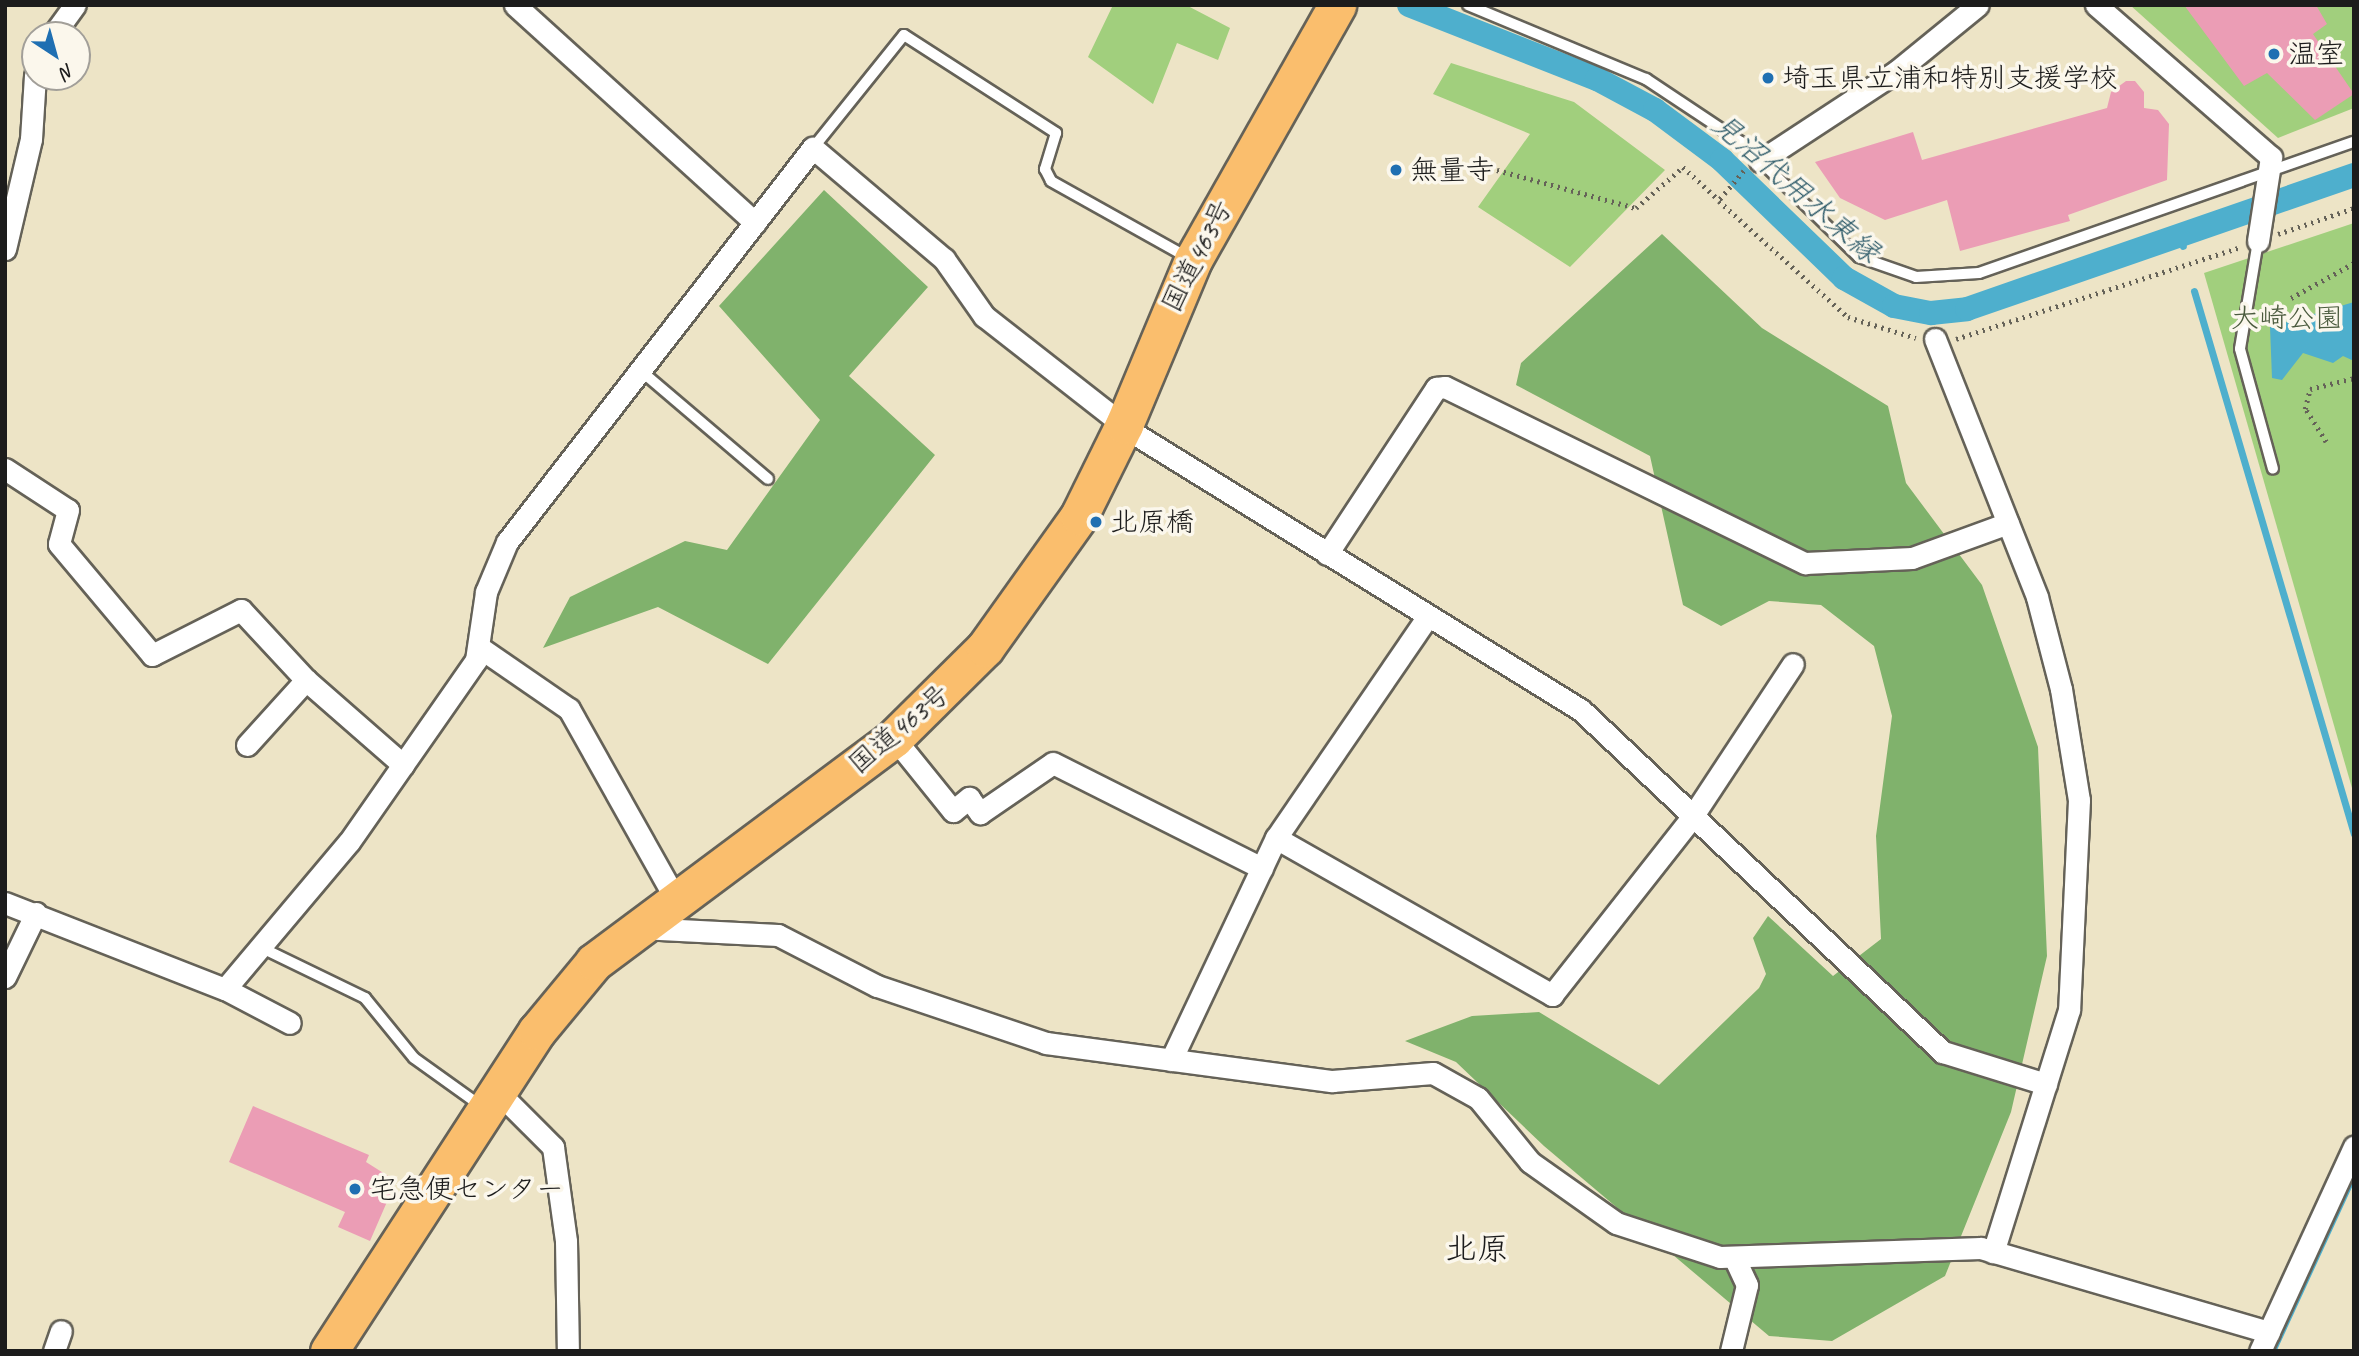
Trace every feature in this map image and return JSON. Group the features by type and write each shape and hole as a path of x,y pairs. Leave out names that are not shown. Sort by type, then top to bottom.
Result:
{"highway":[{"name":"国道463号","path":"329,1351 492,1101 594,962 674,896 894,738 953,685 1051,560 1124,425 1193,260 1337,5"}],"street":[{"path":"63,21 75,5"},
{"path":"515,5 755,223"},
{"path":"1755,162 1897,71 1978,5"},
{"path":"2096,5 2271,157 2272,171 2258,241"},
{"path":"5,249 31,139 34,91"},
{"path":"225,989 349,842 479,647 486,592 507,542 813,148 944,259 984,316 1124,425 1581,710 1775,897 1818,928 1943,1052 2046,1084"},
{"path":"1935,339 2008,523 2061,689 2079,800 2074,968 2046,1084 1993,1252"},
{"path":"1327,554 1436,388 1445,387 1805,563 1912,558 2008,523"},
{"path":"5,469 68,510 59,544 152,655 240,610 306,680 402,765"},
{"path":"1171,1060 1276,838 1428,616"},
{"path":"479,647 569,709 674,896"},
{"path":"1276,838 1552,995 1692,817 1793,664"},
{"path":"247,745 306,680"},
{"path":"894,738 953,811 969,798 980,813 1053,763 1262,868"},
{"path":"5,903 225,989 290,1023"},
{"path":"5,977 36,914"},
{"path":"635,928 778,935 877,986 1046,1043 1332,1081 1433,1073 1478,1098 1530,1162 1616,1223 1735,1259 1993,1252 2264,1341 2354,1147"},
{"path":"492,1101 552,1147 566,1241 568,1351"},
{"path":"1731,1351 1746,1285 1735,1259"}],"lane":[{"path":"1468,5 1646,79 1755,162 1859,257 1916,277 1979,273 2354,142"},
{"path":"813,148 904,35 1056,133 1045,169 1051,181 1193,260"},
{"path":"2258,241 2240,349 2273,469"},
{"path":"640,370 768,479"},
{"path":"260,947 365,998 414,1058 492,1101"}],"path":[{"path":"1727,189 1755,162"},
{"path":"1497,170 1636,208 1683,167 1719,201"},
{"path":"2291,298 2354,263"},
{"path":"2326,442 2305,410 2310,389 2354,378"}],"green space":[{"path":"1113,5 1186,5 1230,28 1218,60 1177,43 1153,104 1088,57"},
{"path":"2130,5 2354,5 2354,108 2278,138"},
{"path":"1451,63 1574,102 1665,170 1570,267 1478,207 1530,134 1433,94"},
{"path":"824,190 928,287 849,376 935,455 768,664 658,607 543,648 570,597 685,541 727,550 820,420 719,306"},
{"name":"大崎公園","path":"2354,223 2354,795 2204,273"},
{"path":"1662,234 1762,328 1888,406 1906,483 1982,585 2038,747 2047,956 2011,1112 1945,1276 1832,1341 1769,1336 1544,1146 1456,1062 1405,1041 1472,1016 1539,1012 1659,1085 1759,988 1766,974 1753,938 1768,916 1833,976 1881,939 1876,836 1892,716 1874,646 1821,605 1769,601 1721,626 1683,605 1650,456 1516,385 1521,363"}],"water":[{"path":"2354,302 2354,361 2343,356 2333,363 2303,353 2282,380 2272,378 2270,327"}],"building":[{"name":"温室","path":"2184,5 2316,5 2327,24 2313,34 2354,94 2315,120 2267,73 2244,86"},
{"path":"2126,81 2135,81 2144,92 2144,108 2158,110 2169,124 2167,180 2068,215 2070,221 1960,251 1947,200 1885,220 1840,198 1815,162 1913,132 1922,160 2107,108 2111,92"},
{"path":"253,1106 369,1155 366,1162 396,1181 370,1241 338,1227 345,1212 229,1162"}],"waterway":[{"name":"見沼代用水東縁","path":"1409,5 1597,79 1655,110 1722,160 1844,278 1894,306 1931,313 1967,309 2354,175"},
{"path":"2181,234 2183,246"},
{"path":"2194,291 2354,834"},
{"path":"2272,1351 2354,1173"}],"place":[{"name":"温室","path":"2274,54"},
{"name":"埼玉県立浦和特別支援学校","path":"1768,78"},
{"name":"無量寺","path":"1396,170"},
{"name":"北原橋","path":"1096,522"},
{"name":"宅急便センター","path":"355,1189"}],"district":[{"name":"北原","path":"1477,1249"}]}
